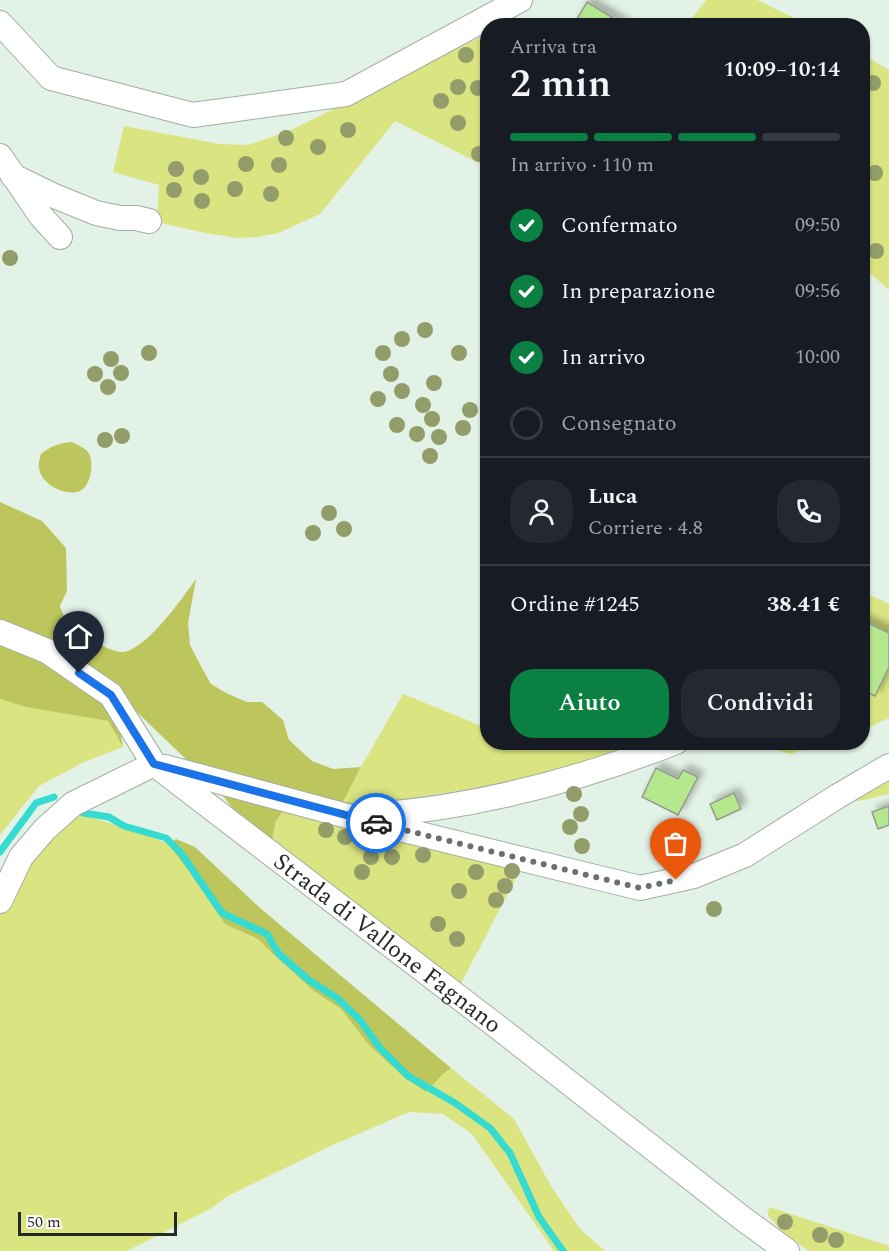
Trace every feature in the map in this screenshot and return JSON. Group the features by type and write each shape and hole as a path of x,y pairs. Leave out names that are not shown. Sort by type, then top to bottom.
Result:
{"street":[{"path":"487,18 520,0"},
{"path":"0,23 51,78 193,115 346,94 480,22"},
{"path":"6,166 52,195 96,213 149,221"},
{"path":"6,166 41,216 60,237"},
{"name":"Strada di Vallone Fagnano","path":"0,632 46,651 111,695 154,764 787,1251"},
{"path":"347,816 405,812 475,801 537,787 658,750"},
{"path":"0,901 21,857 45,829 72,804 154,764 347,816 640,888 694,876 745,855 837,796 889,766"}],"green space":[{"path":"706,0 757,0 794,18 692,18"},
{"path":"480,37 480,164 395,121 320,214 278,233 237,238 157,222 159,185 113,172 124,126 219,144 248,145 289,131"},
{"path":"870,59 889,70 889,290 870,273"},
{"path":"72,442 87,451 90,456 91,473 87,484 80,491 61,491 44,479 39,461 41,454 55,445"},
{"path":"0,502 42,521 66,548 67,591 60,606 62,613 75,630 109,649 120,652 130,650 140,644 162,623 196,579 188,623 190,645 211,684 247,702 262,702 283,720 289,740 312,761 333,769 361,767 343,802 375,803 419,797 413,815 284,810 276,821 271,846 242,820 218,790 115,691 0,629"},
{"path":"870,595 889,604 889,718 870,727"},
{"path":"0,637 79,680 118,719 123,747 108,721 26,707 0,699"},
{"path":"403,694 480,725 480,750 628,750 497,785 375,803 343,802"},
{"path":"0,699 26,707 108,721 123,747 84,762 39,786 0,835"},
{"path":"777,750 802,750 790,754"},
{"path":"889,774 889,794 859,801 846,799"},
{"path":"284,810 523,865 457,991 271,846 276,821"},
{"path":"72,812 144,833 168,844 225,924 258,939 315,992 341,1009 368,1044 405,1078 426,1092 451,1068 514,1119 551,1186 580,1229 605,1251 554,1251 472,1134 443,1114 409,1112 326,1148 228,1196 210,1209 127,1251 0,1251 0,915 26,856"},
{"path":"176,839 195,847 260,908 451,1068 426,1092 405,1078 368,1044 341,1009 315,992 258,939 225,924 168,844"},
{"path":"769,1207 889,1246 889,1251 809,1251 784,1234 768,1215"}],"building":[{"path":"587,2 613,18 578,18"},
{"path":"870,624 889,633 889,667 875,696 870,694"},
{"path":"656,768 678,779 683,770 698,777 678,815 642,797"},
{"path":"734,793 741,809 717,820 710,804"},
{"path":"889,806 889,825 878,829 872,812"}],"waterway":[{"path":"0,852 36,803 54,797"},
{"path":"83,813 109,817 124,826 166,838 181,853 222,913 267,934 279,954 310,981 337,998 360,1020 380,1048 408,1076 455,1103 490,1128 510,1153 539,1217 563,1251"}],"way so far":[{"path":"376,823 640,888 676,880"}],"route":[{"path":"79,673 111,695 154,764 376,823"}]}
